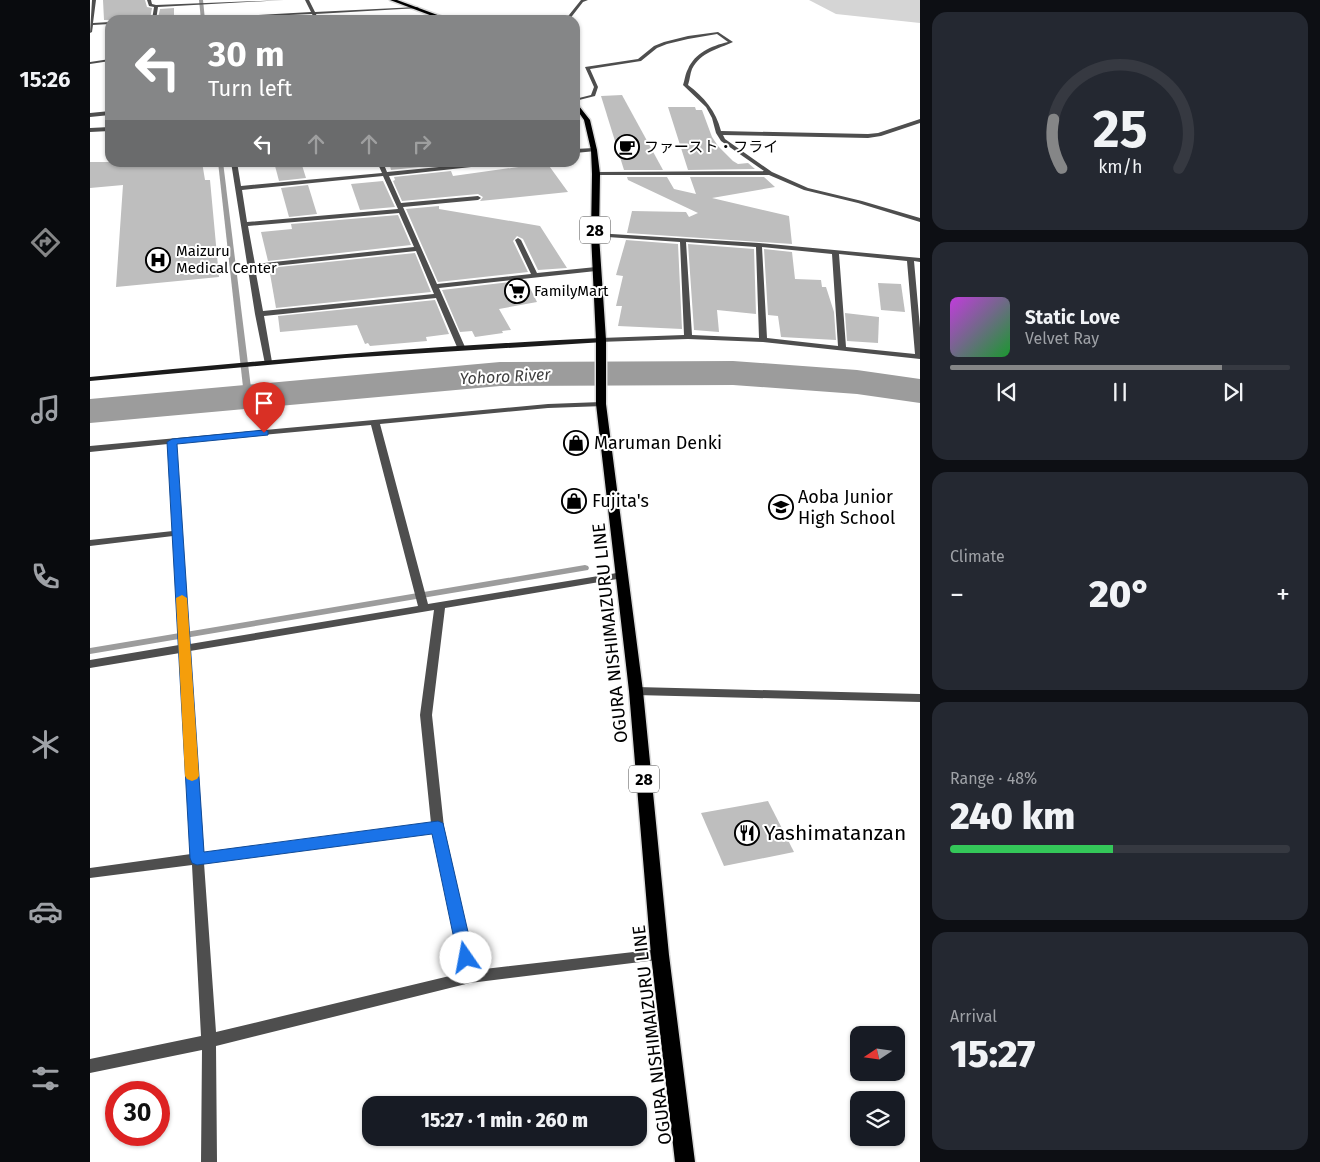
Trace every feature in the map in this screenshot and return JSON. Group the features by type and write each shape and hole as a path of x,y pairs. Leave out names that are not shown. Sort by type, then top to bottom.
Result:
{"main road":[{"path":"392,0 435,15"},
{"name":"OGURA NISHIMAIZURU LINE","path":"580,109 587,120 594,150 601,400 636,691 660,955 685,1162"}],"street":[{"path":"90,32 94,0"},
{"path":"149,0 150,4 156,6 192,2 282,0"},
{"path":"307,0 313,13"},
{"path":"571,15 582,0"},
{"path":"155,15 156,6"},
{"path":"283,15 417,8"},
{"path":"90,24 105,23"},
{"path":"580,100 593,96 596,87 588,68 639,60 646,57 651,50 658,46 685,38 718,33 731,42 712,47 702,54 688,74 688,80 685,85 705,100 717,121 722,140 770,173 806,189 860,202 920,220"},
{"path":"90,59 105,57"},
{"path":"90,63 105,61"},
{"path":"90,115 105,114"},
{"path":"719,134 868,136 879,135 920,121"},
{"path":"90,130 105,128"},
{"path":"580,150 594,150"},
{"path":"235,167 268,362"},
{"path":"382,167 462,347"},
{"path":"239,188 468,167"},
{"path":"596,174 770,173"},
{"path":"245,224 478,198"},
{"path":"595,235 683,242 759,245 920,260"},
{"path":"518,240 534,274"},
{"path":"683,242 688,337"},
{"path":"759,245 763,340"},
{"path":"252,266 418,249"},
{"path":"834,251 842,348"},
{"path":"90,379 268,362 462,347 688,337 763,340 920,357 910,259"},
{"path":"435,286 534,274 596,269"},
{"path":"260,314 439,296"},
{"path":"90,449 601,400"},
{"path":"375,423 424,608"},
{"path":"172,442 209,1041 209,1162"},
{"path":"90,543 178,533"},
{"path":"90,664 623,575"},
{"path":"440,605 426,714 438,827 470,977"},
{"path":"636,691 920,698"},
{"path":"90,873 438,827"},
{"path":"90,1066 209,1041 470,977 660,955"}],"shaded area":[{"path":"809,0 920,0 920,23 836,14"}],"building":[{"path":"103,0 145,0 147,7 152,8 151,15 105,15 104,20"},
{"path":"174,8 174,15 159,15 160,9"},
{"path":"622,95 663,170 624,170 601,96"},
{"path":"668,107 695,107 696,110 702,110 712,137 718,146 733,161 738,164 748,163 755,169 688,170"},
{"path":"90,162 105,162 105,167 203,167 205,180 210,180 219,277 116,287 123,185 90,188"},
{"path":"275,167 303,167 306,178 279,181"},
{"path":"390,167 420,167 391,170"},
{"path":"518,167 550,167 568,192 480,201 483,197 478,194 402,201 393,181 395,180 394,177 451,171 453,176"},
{"path":"627,177 667,177 674,189 696,194 690,177 764,177 775,187 712,198 789,216 792,244 627,233 632,211 686,212 689,217 698,213 628,180"},
{"path":"383,181 395,207 360,210 351,184"},
{"path":"308,185 317,214 289,217 281,188"},
{"path":"439,206 439,209 540,226 567,268 538,270 523,239 517,236 513,241 528,272 438,282 406,209"},
{"path":"398,215 411,245 268,261 261,232 292,229 291,224"},
{"path":"626,240 678,244 682,329 618,326 622,306 616,306 623,276 616,275"},
{"path":"688,244 754,249 756,314 717,310 719,332 694,330"},
{"path":"764,249 792,252 795,279 821,280 822,287 826,287 834,312 836,340 781,337 778,316 768,315"},
{"path":"415,253 431,292 276,308 269,268"},
{"path":"526,280 537,302 499,309 511,330 475,337 472,331 460,332 442,290"},
{"path":"878,283 901,284 905,312 881,310"},
{"path":"435,300 449,334 426,337 427,341 370,346 368,343 365,344 357,325 280,332 278,316"},
{"path":"845,313 879,317 878,343 847,341"},
{"name":"Yashimatanzan","path":"768,801 794,852 724,866 701,813"}],"waterway":[{"path":"201,0 202,15"},
{"path":"221,167 248,396"},
{"name":"Yohoro River","path":"90,411 500,374 733,373 857,382 920,391"},
{"path":"90,651 585,568"}],"slow traffic":[{"path":"182,598 192,776"}],"place":[{"name":"ファースト・フライ","path":"627,147"},
{"name":"Maizuru Medical Center","path":"158,260"},
{"name":"FamilyMart","path":"517,291"},
{"name":"Maruman Denki","path":"576,443"},
{"name":"Fujita's","path":"574,501"},
{"name":"Aoba Junior High School","path":"781,507"},
{"name":"Yashimatanzan","path":"747,833"}],"route":[{"path":"264,433 172,442 197,858 438,827 466,958"}]}
